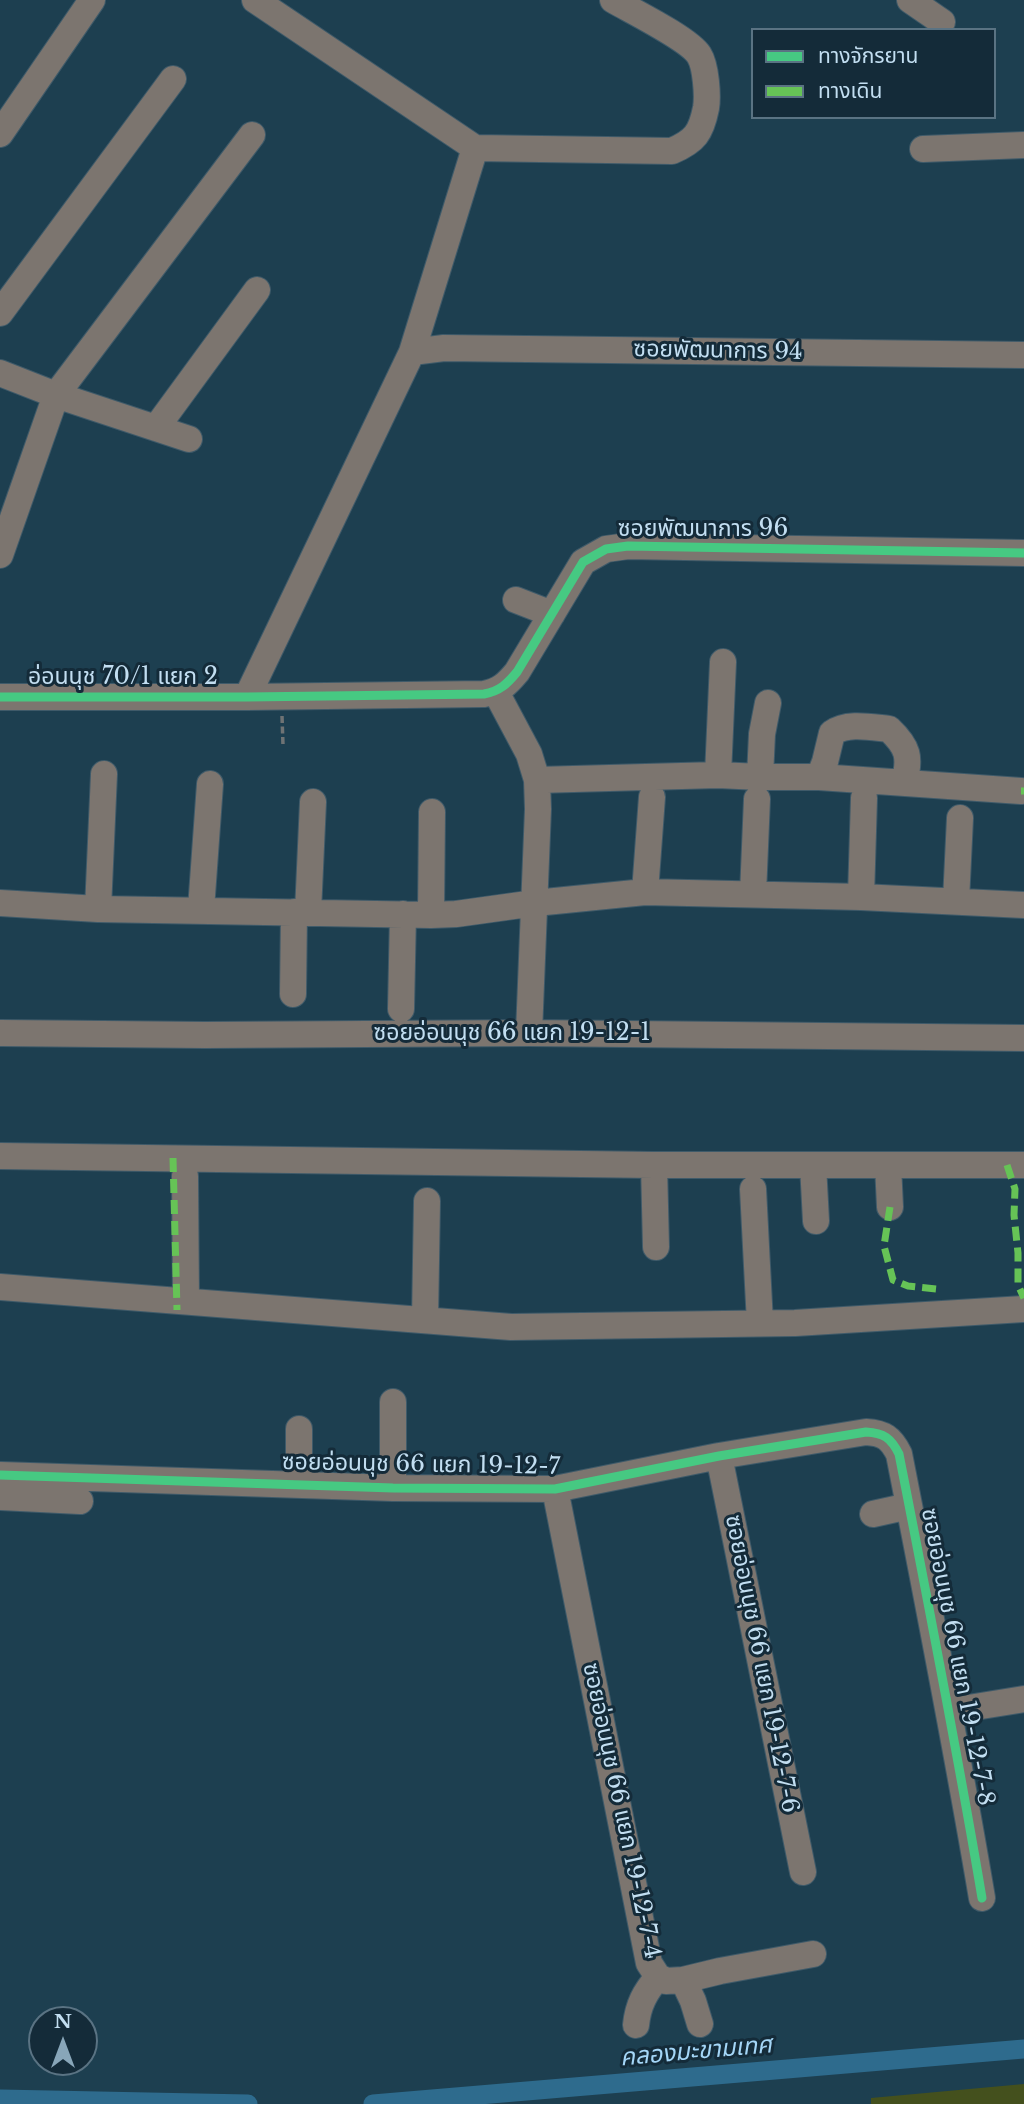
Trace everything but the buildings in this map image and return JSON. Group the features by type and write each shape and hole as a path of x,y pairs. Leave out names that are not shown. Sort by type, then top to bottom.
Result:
{"street":[{"path":"0,134 92,0"},
{"path":"255,0 475,148 673,151 690,144 703,125 708,94 699,56 679,38 614,0"},
{"path":"910,0 942,22"},
{"path":"0,313 173,79"},
{"path":"0,555 4,525 56,395 252,135"},
{"path":"923,149 1024,145"},
{"path":"475,148 412,352 247,697 496,692 529,754 537,780 529,1033"},
{"path":"156,428 257,290"},
{"name":"ซอยพัฒนาการ 94","path":"412,352 457,348 1024,355"},
{"path":"0,373 56,395 188,439"},
{"name":"ซอยพัฒนาการ 96","path":"496,692 517,672 583,562 606,549 628,546 1024,553"},
{"path":"516,600 552,614"},
{"path":"718,775 723,662"},
{"name":"อ่อนนุช 70/1 แยก 2","path":"0,697 247,697"},
{"path":"753,894 762,734 768,703"},
{"path":"819,777 832,733 849,726 869,727 889,729 903,744 908,763 905,783"},
{"path":"98,909 104,774"},
{"path":"537,780 718,775 759,788 819,777 1021,791"},
{"path":"201,909 210,784"},
{"path":"645,892 652,797"},
{"path":"861,897 864,799"},
{"path":"293,994 313,802"},
{"path":"431,915 432,812"},
{"path":"956,901 960,818"},
{"path":"0,903 98,909 431,915 645,892 861,897 1024,905"},
{"path":"401,1009 403,914"},
{"name":"ซอยอ่อนนุช 66 แยก 19-12-1","path":"0,1033 529,1033 1024,1038"},
{"path":"0,1156 654,1165 1024,1166"},
{"path":"654,1165 656,1247"},
{"path":"813,1165 816,1221"},
{"path":"888,1165 890,1207"},
{"path":"185,1176 186,1301"},
{"path":"753,1189 760,1323"},
{"path":"425,1320 428,1201"},
{"path":"0,1287 511,1327 795,1323 1024,1310"},
{"path":"393,1402 393,1488"},
{"path":"299,1429 299,1484"},
{"name":"ซอยอ่อนนุช 66 แยก 19-12-7","path":"0,1475 393,1488 555,1489 719,1457 866,1432 880,1433"},
{"name":"ซอยอ่อนนุช 66 แยก 19-12-7-8","path":"880,1433 892,1440 899,1454 950,1711 982,1898"},
{"name":"ซอยอ่อนนุช 66 แยก 19-12-7-6","path":"719,1457 803,1872"},
{"name":"ซอยอ่อนนุช 66 แยก 19-12-7-4","path":"555,1489 649,1963 671,1978 813,1954"},
{"path":"0,1497 80,1501"},
{"path":"873,1514 909,1506"},
{"path":"950,1711 1024,1699"},
{"path":"636,2025 640,2003 646,1992 671,1978 693,2001 700,2024"}],"path":[{"path":"281,697 283,745"}],"green space":[{"path":"1024,2084 1024,2104 871,2104 871,2098"},
{"path":"0,2099 248,2104 0,2104"}],"waterway":[{"name":"คลองมะขามเทศ","path":"373,2104 1024,2049"},
{"name":"คลองมะขามเทศ","path":"0,2099 248,2104"}],"marked path":[{"path":"173,1158 177,1310"},
{"path":"1007,1165 1015,1189 1018,1285 1024,1298"},
{"path":"890,1207 884,1246 893,1280 908,1286 936,1289"}],"cycle path":[{"path":"0,697 484,694 503,686 517,672 583,562 606,549 628,546 1024,553"},
{"path":"0,1475 393,1488 555,1489 719,1456 866,1432 882,1435 890,1440 899,1454 982,1898"}]}
